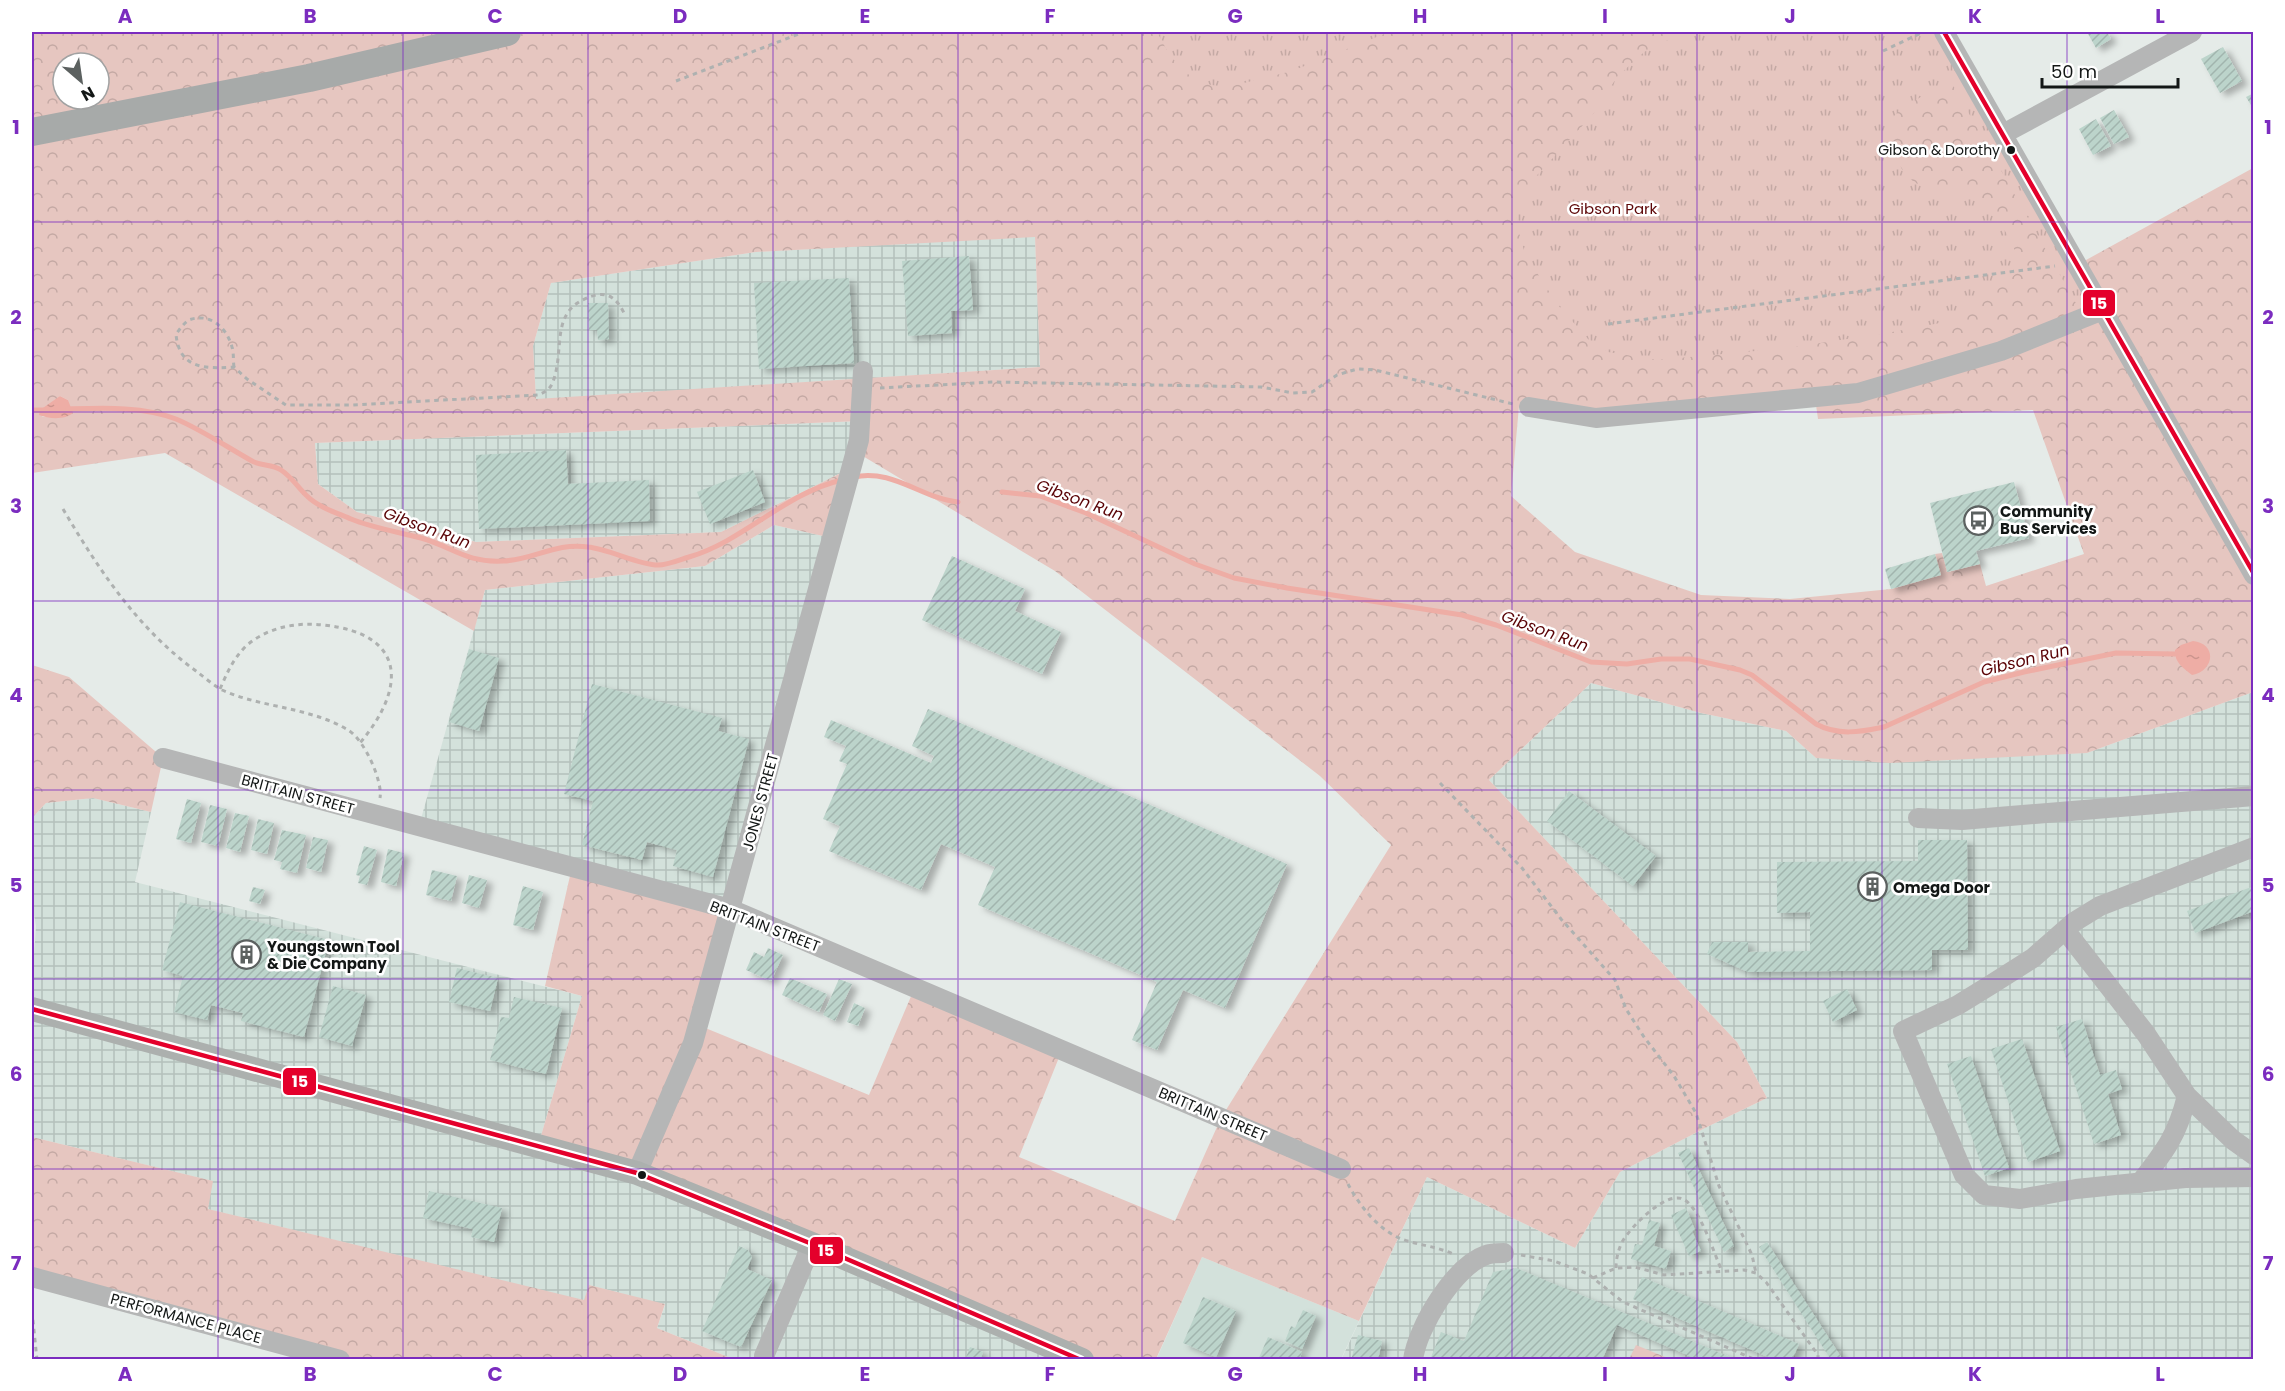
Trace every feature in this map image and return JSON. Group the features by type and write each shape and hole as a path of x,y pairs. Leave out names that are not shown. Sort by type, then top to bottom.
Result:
{"highway":[{"path":"32,132 309,78 507,32"}],"main road":[{"path":"32,1009 637,1173 812,1244 1082,1359"}],"street":[{"path":"1944,32 2253,575"},
{"path":"2002,134 2192,32"},
{"path":"1529,407 1596,418 1858,393 2001,351 2103,310"},
{"name":"JONES STREET","path":"637,1173 693,1043 850,473 861,425 863,380"},
{"name":"BRITTAIN STREET","path":"163,758 730,909 1341,1169"},
{"path":"1918,818 1962,820 2253,796"},
{"path":"2253,847 2100,906 2074,922 2033,958 1958,1005 1903,1031 1964,1175 1984,1195 2020,1199 2076,1190 2185,1178 2253,1178"},
{"path":"2065,930 2146,1034 2187,1096 2253,1155"},
{"path":"2140,1183 2166,1150 2180,1123 2187,1096"},
{"path":"764,1356 812,1244"},
{"path":"1413,1359 1424,1324 1439,1299 1470,1265 1485,1255 1504,1252"},
{"name":"PERFORMANCE PLACE","path":"32,1277 339,1359"}],"path":[{"path":"676,81 804,32"},
{"path":"1883,51 1923,32"},
{"path":"1608,324 1874,287 2050,268 2074,258"},
{"path":"234,367 233,348 224,331 215,321 202,317 187,321 176,334 177,346 186,358 199,367 234,367 247,379 286,405 417,402 538,394 546,392 551,387 555,374 559,335 564,316 571,308 597,295 609,295 620,304 624,313"},
{"path":"863,380 1261,387 1293,393 1311,392 1337,375 1357,369 1375,370 1529,407"},
{"path":"63,509 122,601 180,659 220,689 253,701 320,717 350,731 376,773 381,792 377,815"},
{"path":"220,689 231,663 248,645 274,629 305,623 341,627 362,633 376,642 388,660 393,681 388,702 360,744"},
{"path":"1440,783 1522,868 1561,919 1615,980 1626,1009 1674,1076 1696,1113 1719,1186 1752,1255 1756,1273"},
{"path":"1341,1169 1363,1207 1380,1225 1398,1237 1443,1249 1470,1265"},
{"path":"1616,1268 1616,1256 1623,1240 1642,1217 1674,1197 1683,1199 1692,1207 1722,1271"},
{"path":"1504,1252 1554,1261 1593,1278 1623,1302 1756,1359"},
{"path":"1593,1278 1616,1268 1635,1267 1664,1275 1744,1270 1756,1273 1766,1282 1818,1355 1818,1359"},
{"path":"32,1311 37,1359"}],"shaded area":[{"path":"1035,236 1040,367 536,400 533,346 551,283 756,252"},
{"path":"862,421 851,468 721,532 476,542 357,512 318,484 315,443"},
{"path":"774,525 832,538 730,909 419,826 485,590 705,566"},
{"path":"1591,683 1701,713 1786,731 1816,758 2087,753 2253,692 2253,1359 1341,1360 1427,1177 1575,1248 1620,1172 1767,1098 1737,1042 1489,780"},
{"path":"93,798 151,812 135,882 582,996 538,1146 1082,1359 733,1359 657,1328 665,1305 589,1285 585,1301 207,1209 212,1181 32,1137 32,984 36,926 32,904 32,818 46,803"},
{"path":"1202,1257 1359,1321 1341,1359 1156,1360"}],"green space":[{"path":"32,32 1157,32 1170,56 1195,81 1224,88 1292,71 1389,32 1684,32 1644,52 1617,77 1594,113 1528,185 1516,209 1518,229 1525,254 1557,304 1588,339 1608,352 1657,360 1787,348 1945,322 1980,304 2019,271 2015,250 2002,227 1985,206 1963,193 1923,187 1905,174 1895,155 1891,120 1902,108 1950,80 2077,305 2096,299 2077,265 2253,168 2253,692 2087,753 1890,763 1816,758 1786,731 1701,713 1591,683 1489,780 1737,1042 1767,1098 1620,1172 1575,1248 1427,1177 1359,1321 1202,1257 1156,1359 1082,1359 538,1146 582,996 545,986 572,867 730,909 698,1025 869,1095 915,987 1062,1050 1019,1157 1175,1221 1221,1118 1391,845 1320,776 1055,571 856,452 861,421 315,443 318,484 357,512 476,542 721,532 851,468 832,538 774,525 705,566 485,590 474,631 165,453 32,473","holes":["1035,237 1040,367 536,399 533,346 551,283 756,252","60,396 68,400 69,416 42,417","1815,398 1818,419 2033,410 2084,554 1986,586 1980,564 1948,572 1942,553 1935,554 1940,575 1891,589 1790,599 1701,595 1575,552 1511,496 1519,406 1596,418"]},
{"name":"Gibson Park","path":"1130,32 1944,32 2097,299 1932,357 1575,384"},
{"path":"32,665 69,677 163,758 151,812 93,798 46,803 32,818"},
{"path":"32,1137 213,1181 208,1209 584,1300 589,1285 665,1304 657,1328 733,1359 340,1359 32,1277"},
{"path":"1636,1345 1670,1359 1629,1359"}],"water":[{"path":"60,396 68,400 73,413 57,418 39,415 40,410"},
{"path":"2193,641 2206,647 2210,658 2205,668 2192,675 2182,667 2175,650"}],"building":[{"path":"2087,32 2107,32 2111,39 2096,48"},
{"path":"2223,47 2242,81 2220,93 2201,59"},
{"path":"2254,93 2254,110 2246,97"},
{"path":"2114,110 2129,137 2114,144 2100,118"},
{"path":"2096,119 2111,146 2093,155 2079,129"},
{"path":"969,256 973,310 951,311 952,333 908,336 902,261"},
{"path":"849,278 854,363 759,369 754,283"},
{"path":"588,303 608,303 609,339 598,340 597,330 589,330"},
{"path":"566,450 568,484 649,480 650,521 479,529 476,455"},
{"path":"753,470 765,502 710,524 697,492"},
{"name":"Community Bus Services","path":"2014,482 2029,538 1976,551 1980,564 1947,572 1930,503"},
{"path":"1935,554 1941,575 1891,589 1885,569"},
{"path":"952,556 1025,589 1015,611 1061,632 1042,674 922,620"},
{"path":"469,649 499,658 479,731 449,722"},
{"path":"592,684 722,718 718,731 749,739 713,877 673,866 677,850 647,842 642,860 582,845 593,801 564,794"},
{"path":"928,709 1287,864 1225,1008 1183,990 1157,1050 1132,1040 1157,982 978,905 995,867 941,844 921,890 829,851 840,826 823,819 847,764 839,761 846,746 824,737 831,720 931,763 934,756 912,746"},
{"path":"1569,791 1656,856 1633,886 1547,821"},
{"path":"187,799 201,803 191,843 176,839"},
{"path":"210,805 227,809 218,846 201,842"},
{"path":"235,813 249,816 240,852 226,848"},
{"path":"258,819 274,823 267,854 251,850"},
{"path":"282,830 306,835 297,873 280,869 282,862 274,860"},
{"path":"313,837 328,840 321,872 306,868"},
{"name":"Omega Door","path":"1918,840 1967,840 1968,950 1932,950 1932,970 1748,972 1707,954 1712,942 1748,942 1748,952 1810,951 1810,912 1777,913 1777,862 1918,861"},
{"path":"364,846 377,850 367,885 358,883 360,876 356,875"},
{"path":"388,849 404,853 396,886 381,882"},
{"path":"432,870 457,876 451,901 426,895"},
{"path":"469,875 487,880 479,908 462,903"},
{"path":"523,886 543,892 533,930 513,925"},
{"path":"2254,886 2254,911 2195,933 2187,911"},
{"path":"253,887 265,890 260,904 249,901"},
{"name":"Youngstown Tool & Die Company","path":"180,902 329,940 304,1037 241,1021 243,1013 211,1005 207,1020 174,1012 183,976 162,970"},
{"path":"768,948 783,955 771,981 746,970 754,952 764,957"},
{"path":"457,968 498,978 490,1011 449,1002"},
{"path":"790,978 827,994 819,1012 782,995"},
{"path":"839,979 852,984 835,1021 823,1015"},
{"path":"333,986 366,995 352,1046 319,1037"},
{"path":"1847,989 1857,1010 1833,1022 1823,1001"},
{"path":"514,997 562,1008 546,1074 490,1060 501,1017 509,1018"},
{"path":"854,1003 865,1008 858,1026 847,1022"},
{"path":"2082,1019 2100,1075 2116,1070 2122,1089 2108,1094 2121,1135 2094,1144 2056,1027"},
{"path":"2022,1039 2060,1151 2028,1162 1991,1049"},
{"path":"1971,1056 2009,1168 1985,1176 1947,1064"},
{"path":"1689,1148 1734,1246 1724,1252 1678,1153"},
{"path":"429,1191 502,1208 494,1242 471,1237 473,1229 423,1218"},
{"path":"1686,1208 1695,1230 1692,1231 1701,1251 1689,1256 1671,1215"},
{"path":"1649,1220 1660,1223 1654,1246 1671,1251 1666,1269 1631,1259 1635,1244 1642,1245"},
{"path":"1767,1242 1843,1360 1831,1360 1759,1247"},
{"path":"739,1246 748,1250 752,1257 747,1269 772,1280 741,1347 702,1331"},
{"path":"1516,1268 1735,1360 1699,1360 1617,1325 1602,1360 1430,1360 1441,1332 1464,1341 1493,1272"},
{"path":"1642,1277 1799,1344 1792,1360 1775,1360 1633,1299"},
{"path":"1203,1297 1236,1311 1216,1357 1183,1343"},
{"path":"1303,1310 1316,1316 1302,1349 1285,1341 1291,1326 1295,1328"},
{"path":"1358,1335 1382,1341 1378,1360 1351,1360"},
{"path":"1268,1337 1302,1352 1299,1360 1258,1360"},
{"path":"970,1347 983,1352 980,1360 965,1360"}],"waterway":[{"name":"Gibson Run","path":"68,409 136,410 176,419 252,461 281,470 311,500 328,509 368,525 421,538 479,560 514,560 576,546 596,548 650,564 666,564 709,550 802,495 842,480"},
{"name":"Gibson Run","path":"32,410 47,410"},
{"name":"Gibson Run","path":"854,477 868,475 894,480 932,496 958,502"},
{"name":"Gibson Run","path":"1002,492 1040,496 1086,513 1195,564 1234,578 1462,615 1496,625 1591,662 1627,664 1661,659 1690,659 1740,670 1752,675 1816,724 1841,732 1884,727 1984,682 2024,672 2116,653 2175,654"}],"transit line":[{"name":"15","path":"1944,32 2254,574"},
{"name":"15","path":"32,1009 637,1173 812,1244 1081,1360"}],"place":[{"name":"Gibson & Dorothy","path":"2011,150"},
{"name":"Community Bus Services","path":"1979,520"},
{"name":"Omega Door","path":"1872,887"},
{"name":"Youngstown Tool & Die Company","path":"246,955"}]}
